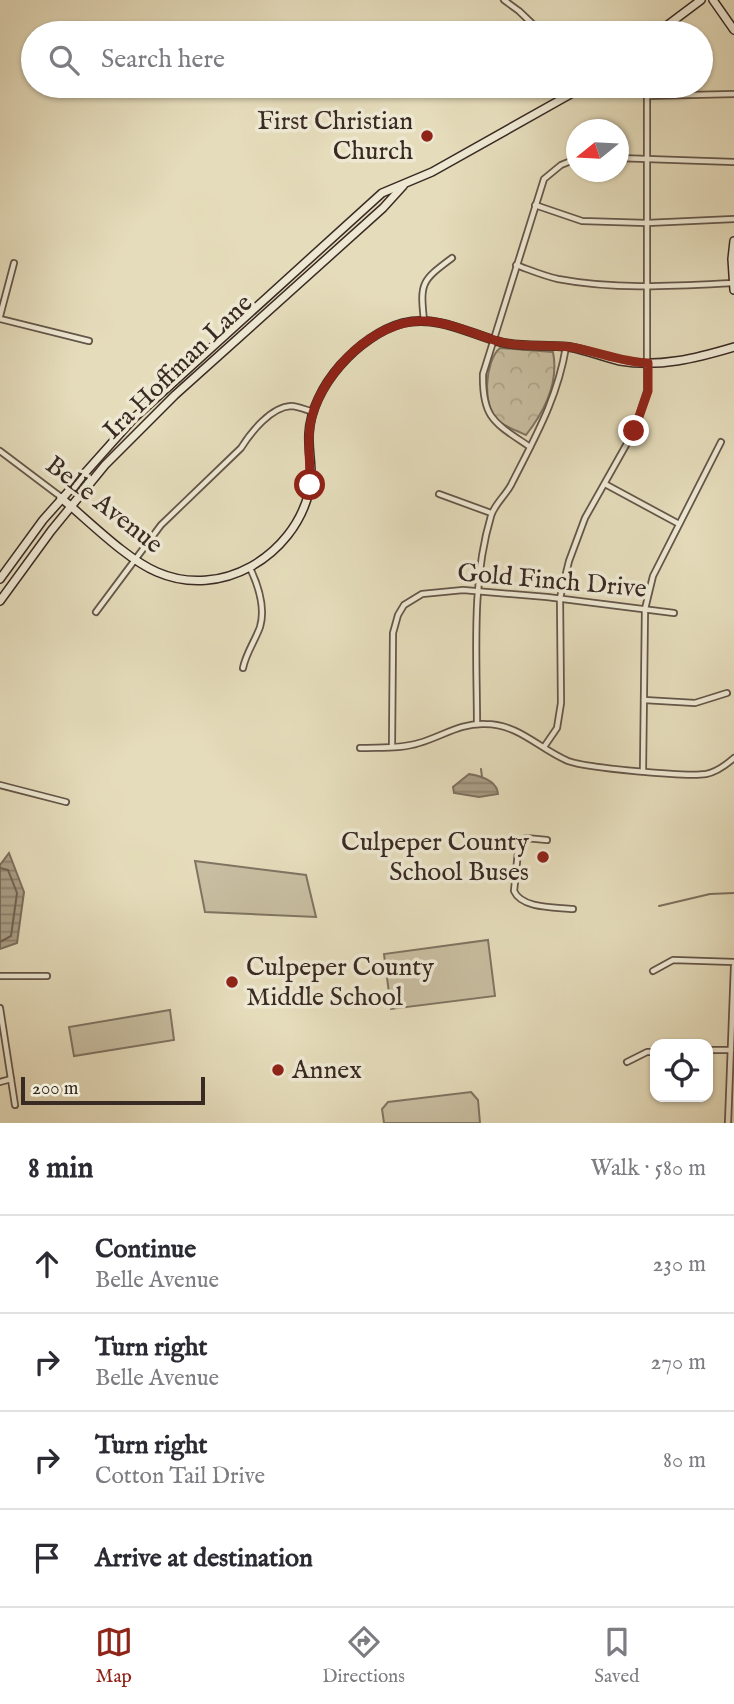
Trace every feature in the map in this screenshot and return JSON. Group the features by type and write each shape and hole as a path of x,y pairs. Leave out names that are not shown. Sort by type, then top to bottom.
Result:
{"main road":[{"path":"673,21 701,0"},
{"path":"713,0 734,30"},
{"name":"Ira Hoffman Lane","path":"0,579 61,498 134,418 382,193 432,172 564,98"},
{"name":"Ira Hoffman Lane","path":"0,601 18,574 105,465 175,396 383,208 406,183"},
{"path":"734,241 734,287"},
{"name":"Belle Avenue","path":"61,498 135,559 159,573 184,580 221,579 250,568 281,544 300,515 310,485 309,433 313,412 327,381 369,340 392,327 424,321 445,324 517,345 566,347 621,361 648,363 684,360 734,346"}],"street":[{"path":"504,0 529,21"},
{"path":"713,94 734,94"},
{"path":"544,747 557,728 561,704 560,598 573,550 586,519 634,431 648,391 647,98"},
{"path":"629,158 734,162"},
{"path":"530,447 493,421 482,399 483,374 544,179 566,163"},
{"path":"535,205 582,221 648,223 734,219"},
{"path":"424,321 421,294 424,284 452,258"},
{"path":"13,263 0,317 89,341"},
{"path":"516,265 555,279 593,284 734,287"},
{"path":"477,724 477,591 491,513 506,494 557,389 566,347"},
{"path":"96,612 160,526 241,448 250,434 267,418 279,409 293,406 313,412"},
{"path":"643,770 645,609 653,576 721,442"},
{"name":"Belle Avenue","path":"0,451 61,498"},
{"path":"605,484 680,524"},
{"path":"439,494 491,513"},
{"path":"243,668 261,623 262,604 257,582 250,568"},
{"name":"Gold Finch Drive","path":"392,746 393,633 404,605 422,593 477,591 560,598 674,613"},
{"path":"644,701 695,703 727,693"},
{"path":"360,748 419,743 462,725 487,723 509,728 528,736 569,761 590,766 707,774 734,758"},
{"path":"0,785 66,802"},
{"path":"547,839 526,838 519,842 514,891 524,902 573,909"},
{"path":"653,971 673,960 734,964 728,1123"},
{"path":"0,976 47,976"},
{"path":"0,1008 15,1104"},
{"path":"713,1050 731,1050"},
{"path":"627,1062 650,1052"},
{"path":"0,1082 11,1079"}],"green space":[{"path":"500,348 553,352 552,385 539,417 526,435 497,420 489,405 489,372 491,362"},
{"path":"195,861 306,875 316,917 205,912"},
{"path":"488,940 495,996 391,1009 384,954"},
{"path":"170,1010 174,1040 74,1056 69,1027"},
{"path":"471,1092 478,1100 480,1123 384,1123 382,1109 388,1102"}],"water":[{"path":"469,774 492,782 498,794 479,797 454,793 453,787"},
{"path":"9,853 24,892 17,943 0,949 0,865"}],"waterway":[{"path":"481,769 482,777"},
{"path":"659,906 710,894 734,893"}],"place":[{"name":"First Christian Church","path":"427,136"},
{"name":"Culpeper County School Buses","path":"543,857"},
{"name":"Culpeper County Middle School","path":"232,982"},
{"name":"Annex","path":"278,1070"}],"route":[{"path":"310,485 310,423 327,381 369,340 383,331 409,322 445,324 517,345 566,347 621,361 648,363 648,391 634,431"}]}
